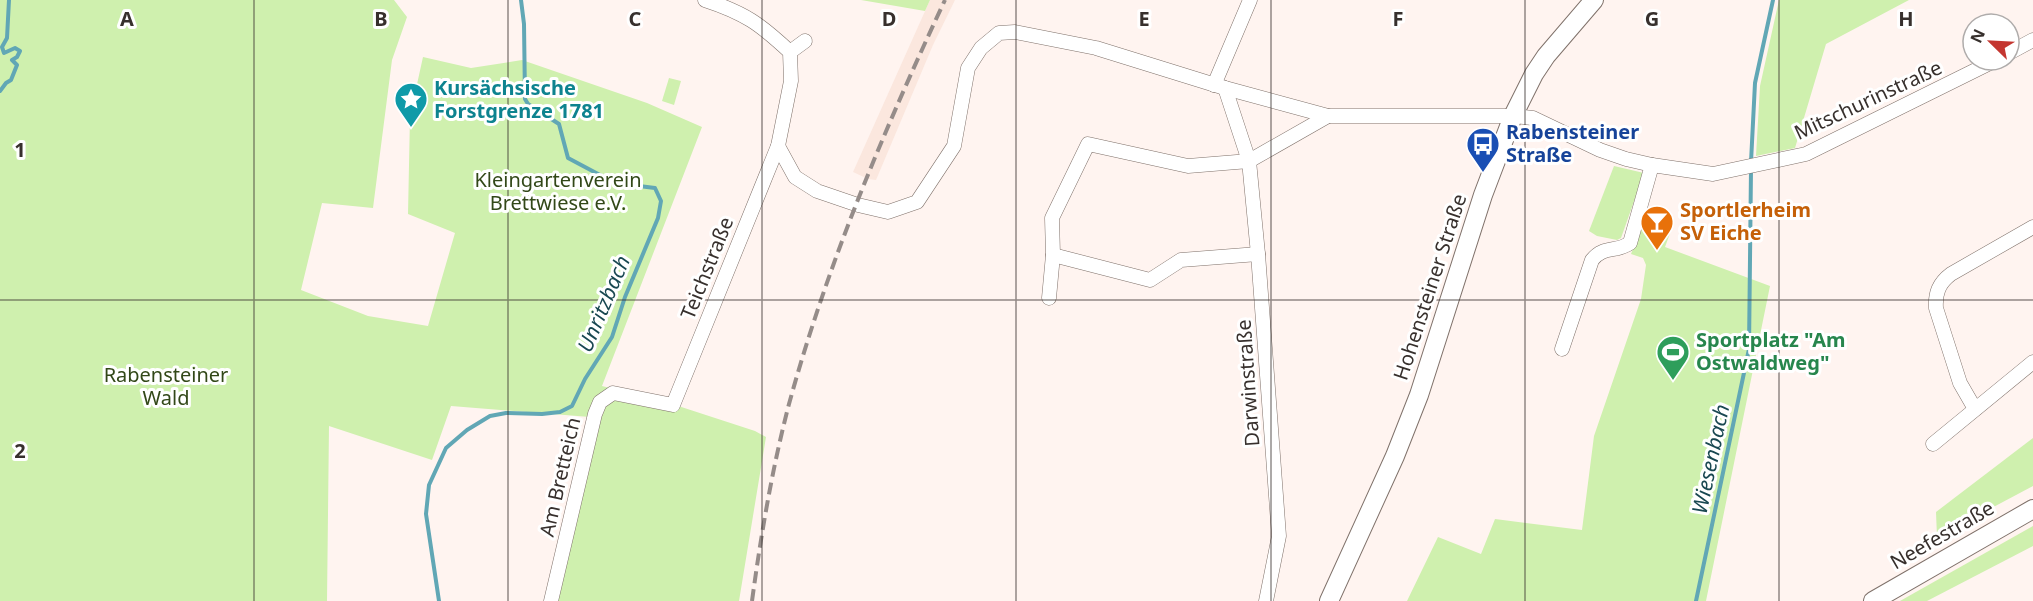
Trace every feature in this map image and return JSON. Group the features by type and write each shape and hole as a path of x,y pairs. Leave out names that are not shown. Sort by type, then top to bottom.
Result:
{"main road":[{"name":"Hohensteiner Straße","path":"1329,601 1395,456 1419,395 1483,195 1513,116 1534,74 1546,56 1594,0"},
{"name":"Neefestraße","path":"1873,601 2033,509"}],"street":[{"path":"705,0 736,11 763,27 790,52 791,81 778,147 795,177 817,191 888,212 917,202 954,146 968,68 981,48 999,33 1025,33 1086,46 1220,87 1328,116 1513,116"},
{"path":"1220,87 1250,0"},
{"path":"790,52 805,41"},
{"name":"Mitschurinstraße","path":"1513,116 1533,118 1600,150 1626,159 1713,174 1806,154 1972,72"},
{"name":"Darwinstraße","path":"1220,87 1249,161 1258,254 1279,536 1266,601"},
{"path":"1049,298 1053,255 1052,218 1088,144 1188,166 1249,161 1328,116"},
{"name":"Teichstraße","path":"673,405 778,147"},
{"path":"1562,349 1592,261 1602,251 1620,248 1630,243 1652,165"},
{"path":"1975,409 1960,383 1936,308 1935,298 1944,279 2033,227"},
{"path":"1053,255 1150,280 1181,260 1258,254"},
{"path":"1933,444 2033,362"},
{"name":"Am Bretteich","path":"551,601 595,414 600,402 613,393 673,405"}],"shaded area":[{"path":"930,0 955,0 933,45 876,180 868,179 853,172"}],"green space":[{"name":"Rabensteiner Wald","path":"0,0 394,0 407,17 392,60 373,208 322,203 301,290 368,316 428,326 455,233 408,214 410,116 423,57 471,68 522,60 647,103 702,127 602,386 666,402 755,431 766,437 739,601 547,601 590,417 451,406 432,460 329,426 327,601 0,601"},
{"path":"861,0 930,0 925,11"},
{"path":"1779,0 1909,0 1826,44 1795,148 1756,156 1760,86"},
{"path":"669,78 681,81 674,105 662,101"},
{"path":"1614,166 1644,173 1621,238 1617,240 1597,236 1589,231"},
{"name":"Sportplatz \"Am Ostwaldweg\"","path":"1645,218 1672,228 1665,247 1770,286 1706,601 1407,601 1438,537 1481,554 1495,519 1582,530 1594,436 1641,299 1646,265 1643,258 1631,254"},
{"path":"2033,438 2033,486 1937,537 1936,512"},
{"path":"2033,526 2033,546 1927,601 1900,601"}],"waterway":[{"path":"0,91 11,80 17,65 12,60 20,51 15,48 4,53 2,47 7,38 9,0"},
{"name":"Unritzbach","path":"439,601 426,514 429,485 446,448 467,430 490,416 506,413 560,412 572,406 585,379 612,337 625,297 658,218 661,201 655,188 615,183 568,158 559,124 528,104 525,99 524,24 521,0"},
{"name":"Wiesenbach","path":"1751,162 1755,83 1773,0"},
{"name":"Wiesenbach","path":"1696,601 1749,349 1751,169"}],"railway":[{"path":"752,601 777,453 804,352 858,199 900,98 945,0"}],"place":[{"name":"Kursächsische Forstgrenze 1781","path":"411,128"},
{"name":"Rabensteiner Straße","path":"1483,173"},
{"name":"Sportlerheim SV Eiche","path":"1657,251"},
{"name":"Sportplatz \"Am Ostwaldweg\"","path":"1673,381"}],"park label":[{"name":"Kleingartenverein Brettwiese e.V.","path":"558,192"}]}
